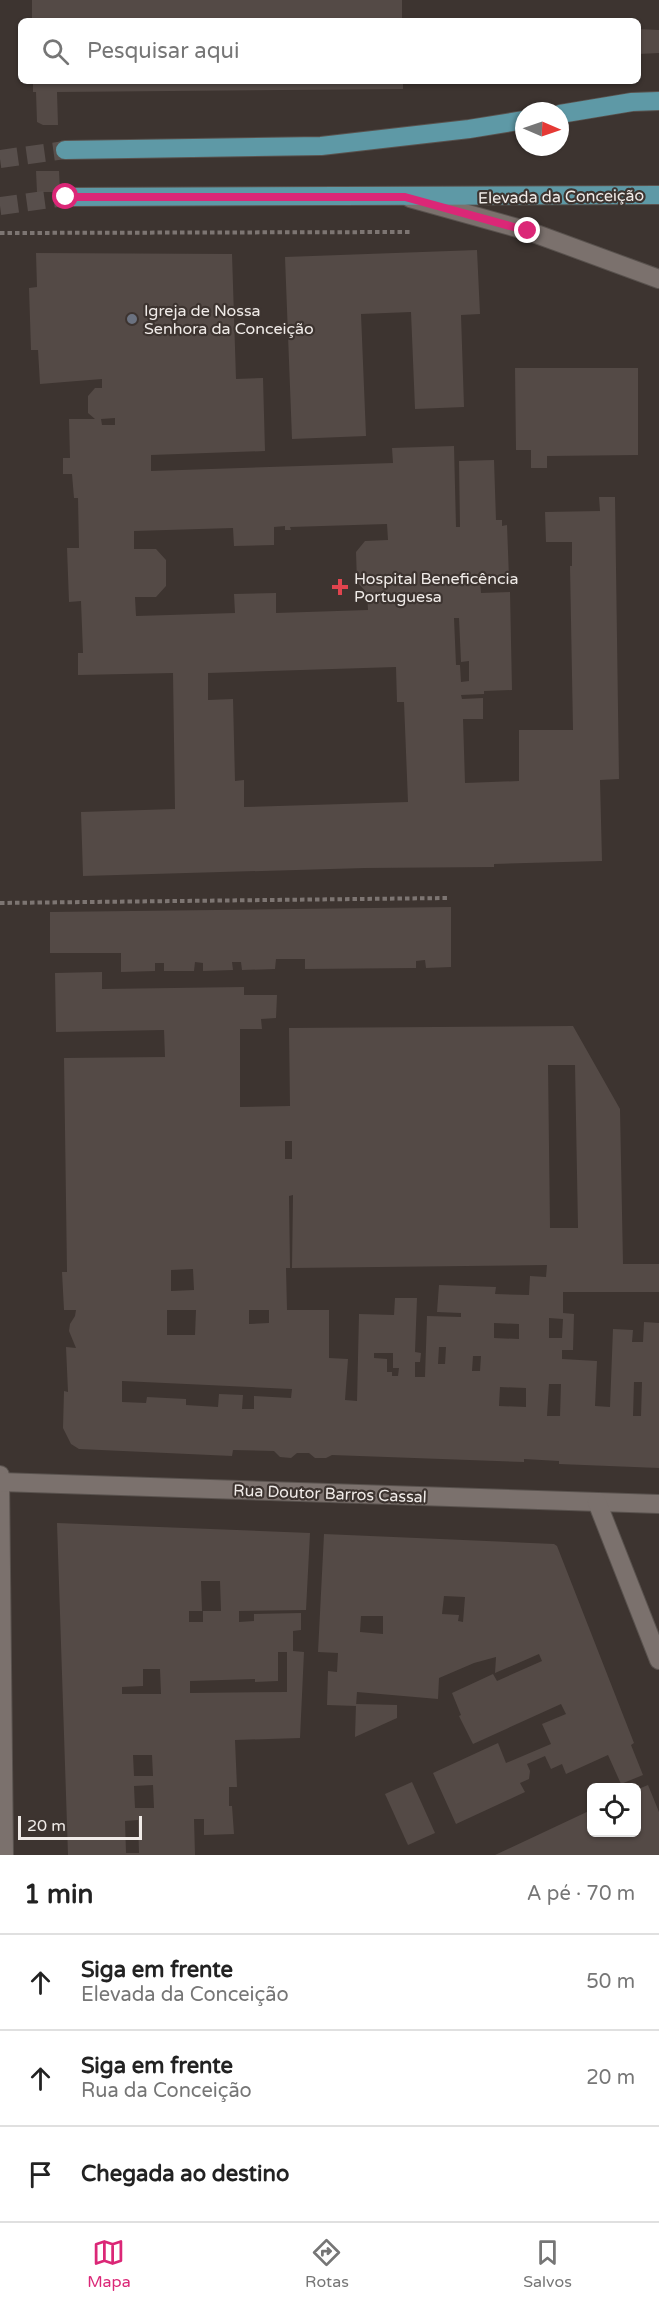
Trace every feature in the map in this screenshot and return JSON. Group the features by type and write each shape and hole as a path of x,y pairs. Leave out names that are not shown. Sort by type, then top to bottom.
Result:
{"main road":[{"path":"569,112 632,102 659,101"},
{"path":"64,150 321,146 470,129 515,122"},
{"name":"Elevada da Conceição","path":"66,197 659,195"}],"street":[{"path":"405,197 528,231 659,279"},
{"path":"0,1475 4,1855"},
{"name":"Rua Doutor Barros Cassal","path":"0,1482 659,1504"},
{"path":"597,1502 659,1660"}],"path":[{"path":"0,233 420,232"},
{"path":"0,903 449,898"}],"building":[{"path":"32,0 402,0 402,18 32,18"},
{"path":"641,29 659,30 659,53 641,54"},
{"path":"33,84 403,84 403,89 57,92 58,125 43,125 37,122 36,92 33,92"},
{"path":"36,171 59,171 60,192 37,192"},
{"path":"477,250 480,314 461,315 464,407 415,409 411,312 361,314 366,436 292,439 285,257"},
{"path":"36,253 232,254 236,379 263,378 265,451 151,455 151,471 393,463 392,448 454,446 456,527 460,527 459,461 494,460 496,520 502,520 502,526 507,525 509,578 480,579 481,593 510,592 512,690 461,695 462,699 483,698 483,719 463,719 465,783 519,781 519,730 573,730 570,566 572,566 572,542 546,542 545,512 600,511 599,497 615,497 619,779 600,780 602,861 494,864 494,867 365,868 83,876 81,812 175,809 173,673 78,675 78,653 83,653 81,601 69,602 67,548 79,548 78,498 74,498 72,474 63,474 63,458 70,458 69,419 95,419 88,413 88,396 95,388 102,388 102,379 40,384 38,350 31,350 29,288 37,287","holes":["115,418 115,425 102,425 101,419","387,524 388,540 365,541 356,552 357,582 367,593 368,610 276,613 276,593 234,594 235,613 136,616 135,597 156,597 166,586 166,560 156,549 134,549 134,531 233,528 234,546 274,545 274,527 285,526 285,530 291,530 290,527","454,618 459,618 461,662 469,661 469,681 461,682 460,665 456,665","396,667 397,702 404,702 408,802 244,807 244,780 235,781 233,699 208,700 208,673"]},
{"path":"515,368 638,368 638,455 547,456 547,468 531,468 531,450 516,450"},
{"path":"451,907 451,967 426,968 425,960 416,961 416,968 305,969 305,959 276,959 275,969 242,970 241,962 232,962 233,970 203,971 203,963 195,962 194,971 164,971 164,963 155,963 155,971 121,972 121,953 50,953 50,912"},
{"path":"102,972 102,989 244,987 244,995 277,995 276,1018 261,1019 262,1029 240,1029 240,1107 290,1106 289,1028 573,1026 620,1109 623,1264 659,1264 659,1292 563,1292 563,1313 574,1314 573,1350 562,1350 562,1359 597,1361 595,1406 610,1407 613,1329 633,1330 632,1342 643,1342 644,1322 659,1323 659,1468 559,1464 559,1461 524,1459 524,1462 332,1455 326,1458 315,1458 309,1453 297,1453 291,1458 280,1457 274,1451 233,1450 232,1456 79,1449 71,1444 63,1428 64,1391 68,1392 66,1347 76,1348 69,1331 76,1310 64,1310 62,1272 67,1272 64,1058 165,1057 164,1030 56,1032 55,973","holes":["548,1065 575,1065 578,1228 550,1228","285,1141 292,1141 292,1159 285,1159","293,1195 292,1268 547,1265 546,1277 530,1276 529,1295 495,1294 496,1287 439,1285 437,1312 461,1313 461,1317 427,1316 425,1377 415,1377 415,1362 420,1362 421,1353 415,1352 417,1298 395,1298 394,1315 359,1314 357,1401 345,1400 348,1359 329,1358 329,1310 287,1310 286,1268 290,1268 289,1196","193,1269 194,1290 171,1291 171,1270","167,1310 196,1310 195,1335 167,1335","249,1310 269,1310 269,1323 249,1324","549,1318 563,1319 562,1338 549,1338","494,1323 519,1324 519,1339 494,1338","439,1347 446,1347 445,1364 438,1364","374,1353 393,1353 393,1368 399,1368 398,1376 392,1376 392,1372 387,1372 387,1359 374,1358","473,1356 481,1356 480,1371 472,1371","122,1381 292,1389 291,1398 254,1396 254,1409 242,1409 243,1395 219,1394 218,1407 186,1405 186,1399 147,1397 146,1403 122,1402","634,1382 642,1382 641,1416 633,1416","549,1384 561,1384 560,1416 547,1416","500,1387 526,1388 526,1407 499,1406"]},
{"path":"57,1523 310,1533 306,1610 239,1611 239,1622 254,1621 254,1614 301,1613 301,1630 293,1631 293,1651 304,1652 300,1738 235,1740 237,1787 229,1787 229,1806 232,1806 234,1834 204,1835 204,1819 194,1819 195,1855 68,1855","holes":["201,1581 220,1581 221,1611 203,1611 203,1622 189,1622 189,1611 202,1611","278,1652 287,1652 287,1692 190,1693 190,1681 255,1679 255,1682 278,1681","143,1669 160,1669 161,1694 122,1694 122,1687 143,1686","133,1755 152,1755 153,1776 134,1776","153,1785 154,1808 135,1808 134,1786","138,1820 139,1853 126,1853 125,1821"]},
{"path":"324,1534 554,1544 557,1546 634,1743 631,1745 643,1775 621,1783 608,1755 566,1774 562,1764 551,1769 545,1756 527,1764 530,1771 529,1779 520,1783 525,1792 456,1824 433,1773 498,1743 506,1763 551,1744 542,1724 566,1714 561,1704 473,1744 459,1716 461,1715 452,1693 493,1674 497,1681 542,1661 539,1654 495,1673 496,1657 474,1663 439,1678 438,1699 357,1692 356,1706 327,1705 328,1671 337,1672 338,1653 318,1652","holes":["444,1596 465,1597 463,1622 458,1621 459,1615 442,1614","361,1616 383,1616 383,1634 360,1632"]},
{"path":"356,1704 397,1705 397,1718 355,1737"},
{"path":"412,1782 435,1833 408,1845 385,1794"},
{"path":"648,1785 659,1812 659,1855 495,1855 587,1812 587,1837 641,1837 641,1788"}],"tunnel":[{"path":"0,159 65,150"},
{"path":"0,206 66,197"}],"place":[{"name":"Igreja de Nossa Senhora da Conceição","path":"132,319"},
{"name":"Hospital Beneficência Portuguesa","path":"340,587"}],"route":[{"path":"66,197 405,197 528,231"}]}
